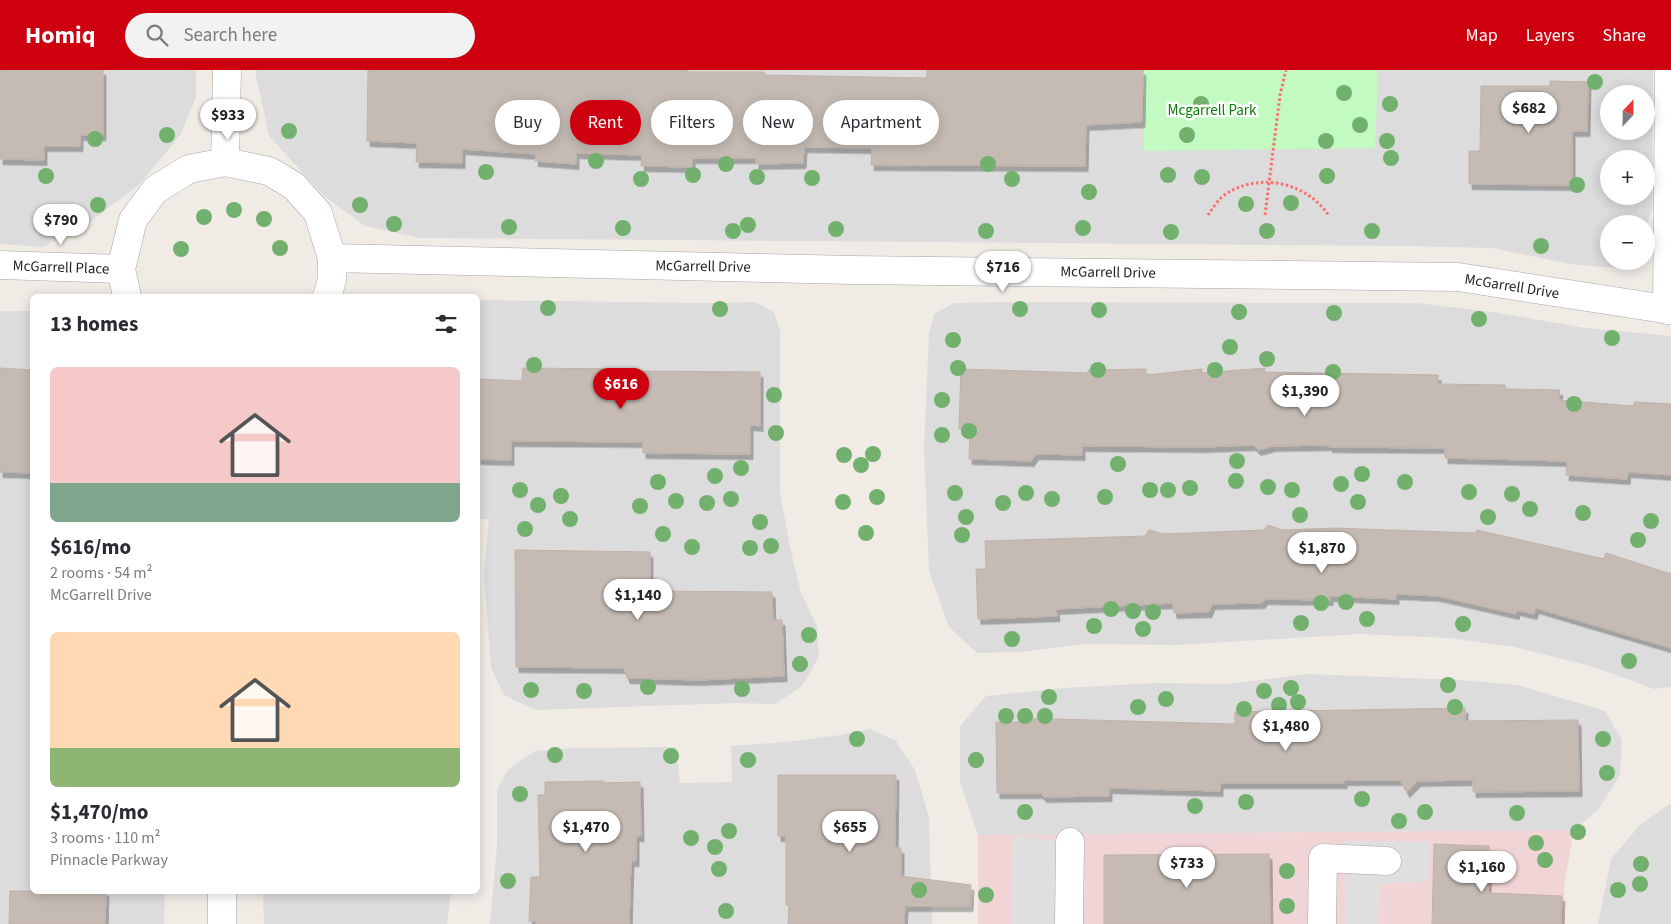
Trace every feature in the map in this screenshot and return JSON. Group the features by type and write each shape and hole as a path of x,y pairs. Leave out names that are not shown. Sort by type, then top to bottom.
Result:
{"street":[{"path":"225,162 227,70"},
{"path":"1669,70 1669,310"},
{"path":"127,294 121,269 133,220 155,190 189,169 225,162 269,171 294,186 318,213 332,258 332,280 328,294"},
{"name":"McGarrell Drive","path":"332,258 852,270 1458,277 1669,310"},
{"name":"McGarrell Place","path":"0,265 121,269"},
{"path":"1069,924 1070,842"},
{"path":"1322,924 1323,858 1387,861"},
{"path":"222,894 222,924"}],"path":[{"path":"1266,215 1280,95 1286,70"},
{"path":"1208,215 1224,195 1244,186 1269,182 1288,184 1310,195 1324,208 1328,216"}],"shaded area":[{"path":"0,70 196,70 196,97 181,134 141,183 86,225 43,247 0,244"},
{"path":"256,70 1653,70 1653,85 1600,85 1600,140 1653,140 1652,150 1600,150 1600,205 1652,205 1650,215 1600,215 1600,267 1576,265 1491,248 1409,246 420,238 365,226 324,196 269,136"},
{"path":"480,300 755,302 774,312 780,331 780,492 801,593 817,626 819,657 802,686 775,704 735,703 535,710 504,695 491,668 484,575 489,519 480,519"},
{"path":"954,303 1416,303 1492,312 1586,328 1671,336 1671,687 1654,689 1594,667 1514,647 1449,638 1359,634 1178,645 1083,644 1022,652 977,653 949,627 929,571 924,448 929,334 934,314"},
{"path":"0,311 30,311 30,894 165,894 164,924 0,924"},
{"path":"1308,674 1459,680 1518,685 1605,711 1622,740 1620,775 1598,810 1574,830 978,835 960,781 960,726 986,696 1063,688 1157,683 1226,684"},
{"path":"870,729 896,741 915,770 929,817 932,924 490,924 497,846 497,789 509,769 535,751 570,748 676,747 680,783 732,782 731,746 786,742"},
{"path":"1671,803 1671,924 1598,924 1611,859 1640,825"},
{"path":"1574,830 1564,886 1564,924 978,924 978,835"},
{"path":"1013,836 1070,842 1069,924 1011,924"},
{"path":"1344,841 1430,842 1428,881 1379,884 1378,924 1345,924"},
{"path":"263,894 451,894 447,924 264,924"}],"green space":[{"name":"Mcgarrell Park","path":"1144,70 1378,70 1375,148 1144,151"}],"building":[{"path":"0,70 103,70 103,135 80,135 80,146 44,146 44,160 0,159"},
{"path":"368,70 688,70 688,72 764,72 764,75 927,78 927,70 1143,70 1142,122 1086,125 1085,166 871,165 872,148 804,147 803,163 756,164 756,158 692,158 692,167 641,166 642,155 576,153 576,164 535,161 536,154 462,149 462,163 416,162 417,143 367,141"},
{"path":"1550,81 1588,82 1587,131 1572,131 1572,185 1469,184 1469,151 1480,151 1481,86 1550,86"},
{"path":"0,368 30,370 30,473 0,472"},
{"path":"523,368 760,372 760,426 750,425 750,454 643,453 643,442 511,441 511,460 480,459 480,379 522,381"},
{"path":"1265,368 1264,372 1438,375 1438,384 1505,385 1505,389 1560,390 1559,400 1633,406 1635,402 1671,404 1671,475 1628,472 1627,479 1566,475 1567,461 1445,458 1445,448 1329,447 1329,445 1273,446 1258,450 1253,445 1204,447 1082,446 1082,455 1036,454 1031,461 969,459 970,429 959,429 961,369 1088,373 1088,370 1146,369 1146,375 1202,369 1202,373"},
{"path":"1268,525 1283,530 1334,528 1476,533 1477,530 1604,559 1606,553 1671,574 1671,648 1536,608 1534,614 1517,610 1516,614 1438,596 1396,594 1396,599 1330,596 1330,600 1265,599 1262,603 1212,604 1209,612 1174,613 1173,603 1056,609 1057,616 978,619 976,569 986,569 985,541 1145,536 1149,530 1163,534 1264,530"},
{"path":"515,550 650,552 650,591 772,592 773,620 782,620 784,676 699,680 627,678 624,668 516,667"},
{"path":"1465,708 1465,721 1578,720 1579,791 1473,792 1473,780 1418,781 1407,792 1400,780 1344,780 1344,783 1220,783 1220,791 1109,788 1109,796 1044,797 1040,793 997,793 996,722 1019,722 1019,718 1235,724 1235,712"},
{"path":"778,775 896,775 895,848 901,848 901,876 971,885 970,906 905,906 904,924 788,924 789,905 786,905 786,836 778,836"},
{"path":"603,781 603,783 640,782 641,836 636,836 636,861 631,861 629,924 536,924 536,921 529,921 531,877 540,877 538,795 545,795 545,782"},
{"path":"1434,844 1489,846 1488,893 1562,896 1561,924 1432,924"},
{"path":"1269,854 1270,924 1104,924 1104,855"},
{"path":"10,891 30,891 30,894 106,894 105,924 9,924"}]}
